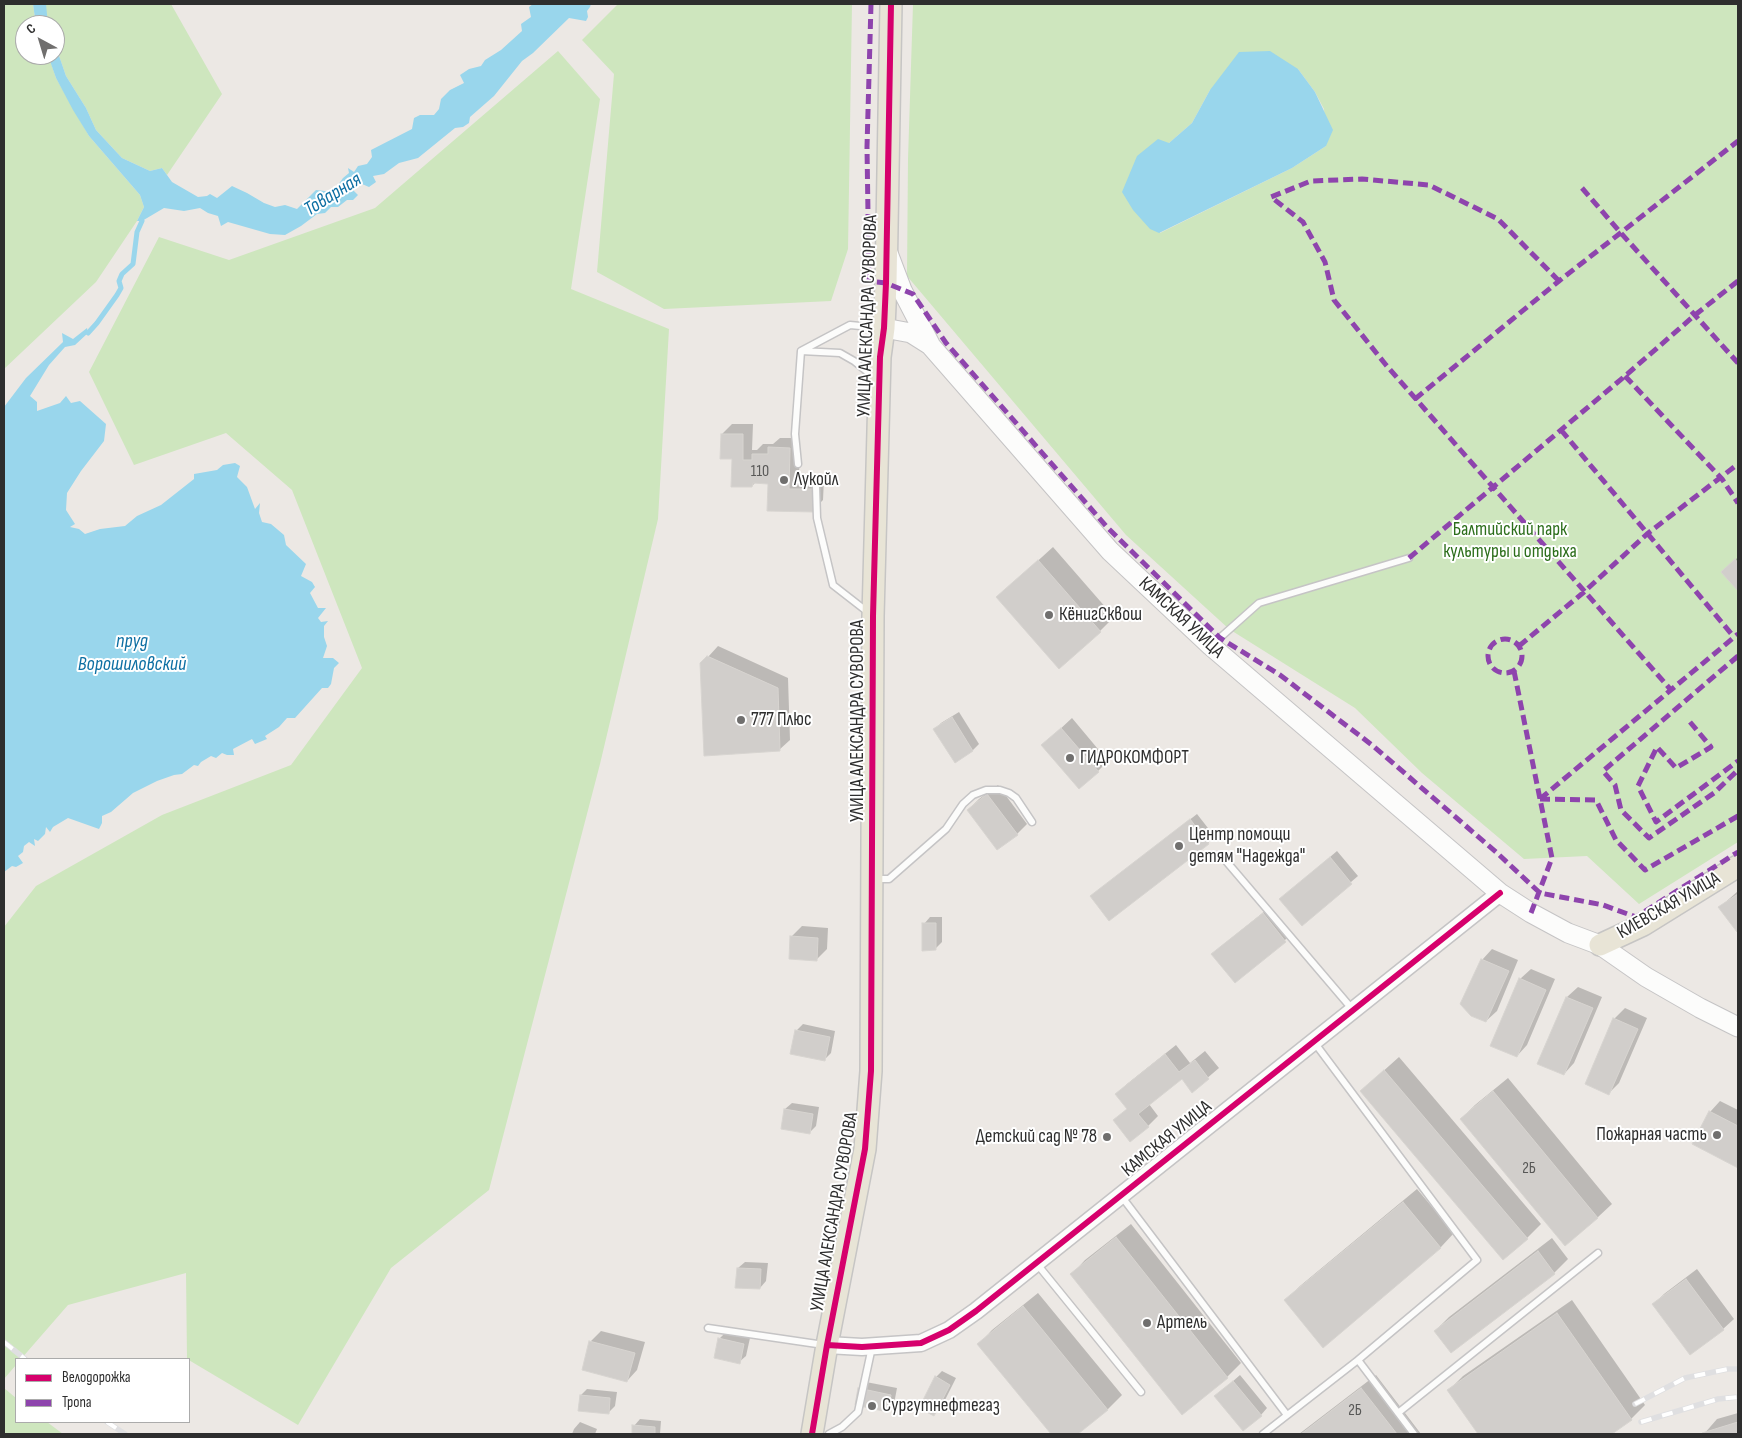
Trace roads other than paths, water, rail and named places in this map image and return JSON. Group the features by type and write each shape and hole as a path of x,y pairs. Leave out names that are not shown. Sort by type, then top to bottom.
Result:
{"main road":[{"name":"УЛИЦА АЛЕКСАНДРА СУВОРОВА","path":"812,1434 827,1345 865,1149 871,1071 873,616 880,357 884,328 887,249 891,4"},
{"path":"887,249 902,290 930,345"},
{"name":"КАМСКАЯ УЛИЦА","path":"884,328 911,333 930,345 1110,551 1210,646 1500,893 1531,913 1568,933 1600,945 1646,977 1700,1008 1738,1026"},
{"name":"КИЕВСКАЯ УЛИЦА","path":"1600,945 1643,925 1738,866"}],"street":[{"name":"КАМСКАЯ УЛИЦА","path":"827,1345 872,1346 921,1343 950,1330 1500,893"}],"lane":[{"path":"801,351 850,325 884,328"},
{"path":"801,351 840,353 854,361 880,382"},
{"path":"798,464 795,434 801,351"},
{"path":"816,486 817,518 833,585 873,616"},
{"path":"1210,646 1259,603 1409,558"},
{"path":"873,879 889,878 946,829 963,804 973,796 986,790 1000,790 1009,793 1016,798 1032,822"},
{"path":"1226,860 1353,1010"},
{"path":"1263,1434 1358,1360 1477,1260 1314,1042"},
{"path":"1121,1196 1287,1415"},
{"path":"1398,1413 1598,1253"},
{"path":"1036,1263 1141,1392"},
{"path":"708,1328 827,1345"},
{"path":"829,1434 842,1427 858,1412 872,1346"},
{"path":"1358,1360 1414,1434"}],"water":[{"path":"33,4 46,4 47,15 35,15"},
{"name":"Товарная","path":"533,4 591,4 587,11 588,17 586,21 569,18 533,53 522,61 494,96 470,117 469,123 463,127 455,128 418,158 399,163 384,174 373,176 376,182 369,187 362,184 353,190 358,195 353,200 347,200 338,207 331,207 325,213 317,214 285,235 270,234 228,222 221,226 218,216 200,208 184,211 164,208 142,221 137,221 144,207 140,195 89,136 56,78 51,65 62,65 66,76 86,108 96,130 122,158 150,171 162,168 172,182 198,197 210,194 217,198 232,186 275,207 285,205 297,209 316,190 333,192 349,173 348,168 354,172 358,166 367,164 372,157 371,150 412,129 414,118 420,115 434,115 439,109 441,99 450,90 464,83 460,75 469,69 481,66 485,60 501,50 522,31 521,24 531,17 529,7"},
{"path":"1270,51 1298,69 1315,92 1333,130 1326,146 1292,168 1159,233 1150,229 1133,210 1122,192 1137,156 1158,139 1169,143 1192,123 1210,90 1239,52"},
{"name":"пруд Ворошиловский","path":"87,328 88,333 75,345 65,347 49,365 30,396 37,402 37,411 60,403 66,396 71,403 80,401 106,424 104,441 67,493 66,510 75,524 70,527 79,529 85,534 100,529 125,526 137,516 161,505 194,479 194,474 217,470 223,465 235,463 240,466 237,477 247,487 255,509 260,503 259,513 262,522 271,524 284,535 286,545 306,564 301,576 312,582 315,587 310,593 318,608 326,608 318,618 321,622 328,621 324,626 324,637 327,646 323,658 333,658 339,663 334,668 331,684 328,688 322,688 295,718 287,718 279,727 265,736 267,739 255,744 252,739 233,749 234,755 222,753 216,758 211,756 198,766 194,765 182,774 157,781 133,793 111,812 102,816 102,823 99,829 68,818 53,827 50,832 46,827 45,834 38,841 34,839 35,846 29,842 24,846 23,852 18,856 23,863 16,867 12,866 4,872 4,407 26,378 63,342 62,333 73,339"}],"waterway":[{"path":"88,333 117,295 121,288 119,281 122,274 133,264 137,232 142,221"}],"railway":[{"path":"4,1342 24,1358"},
{"path":"1635,1404 1685,1378 1728,1369 1738,1369"},
{"path":"1641,1422 1718,1399 1738,1397"},
{"path":"108,1423 125,1434"}],"place":[{"name":"Лукойл","path":"784,480"},
{"name":"КёнигСквош","path":"1049,615"},
{"name":"777 Плюс","path":"741,720"},
{"name":"ГИДРОКОМФОРТ","path":"1070,758"},
{"name":"Центр помощи детям \"Надежда\"","path":"1179,846"},
{"name":"Пожарная часть","path":"1717,1135"},
{"name":"Детский сад № 78","path":"1107,1137"},
{"name":"Артель","path":"1147,1323"},
{"name":"Сургутнефтегаз","path":"872,1406"}],"park label":[{"name":"Балтийский парк культуры и отдыха","path":"1510,541"}]}
